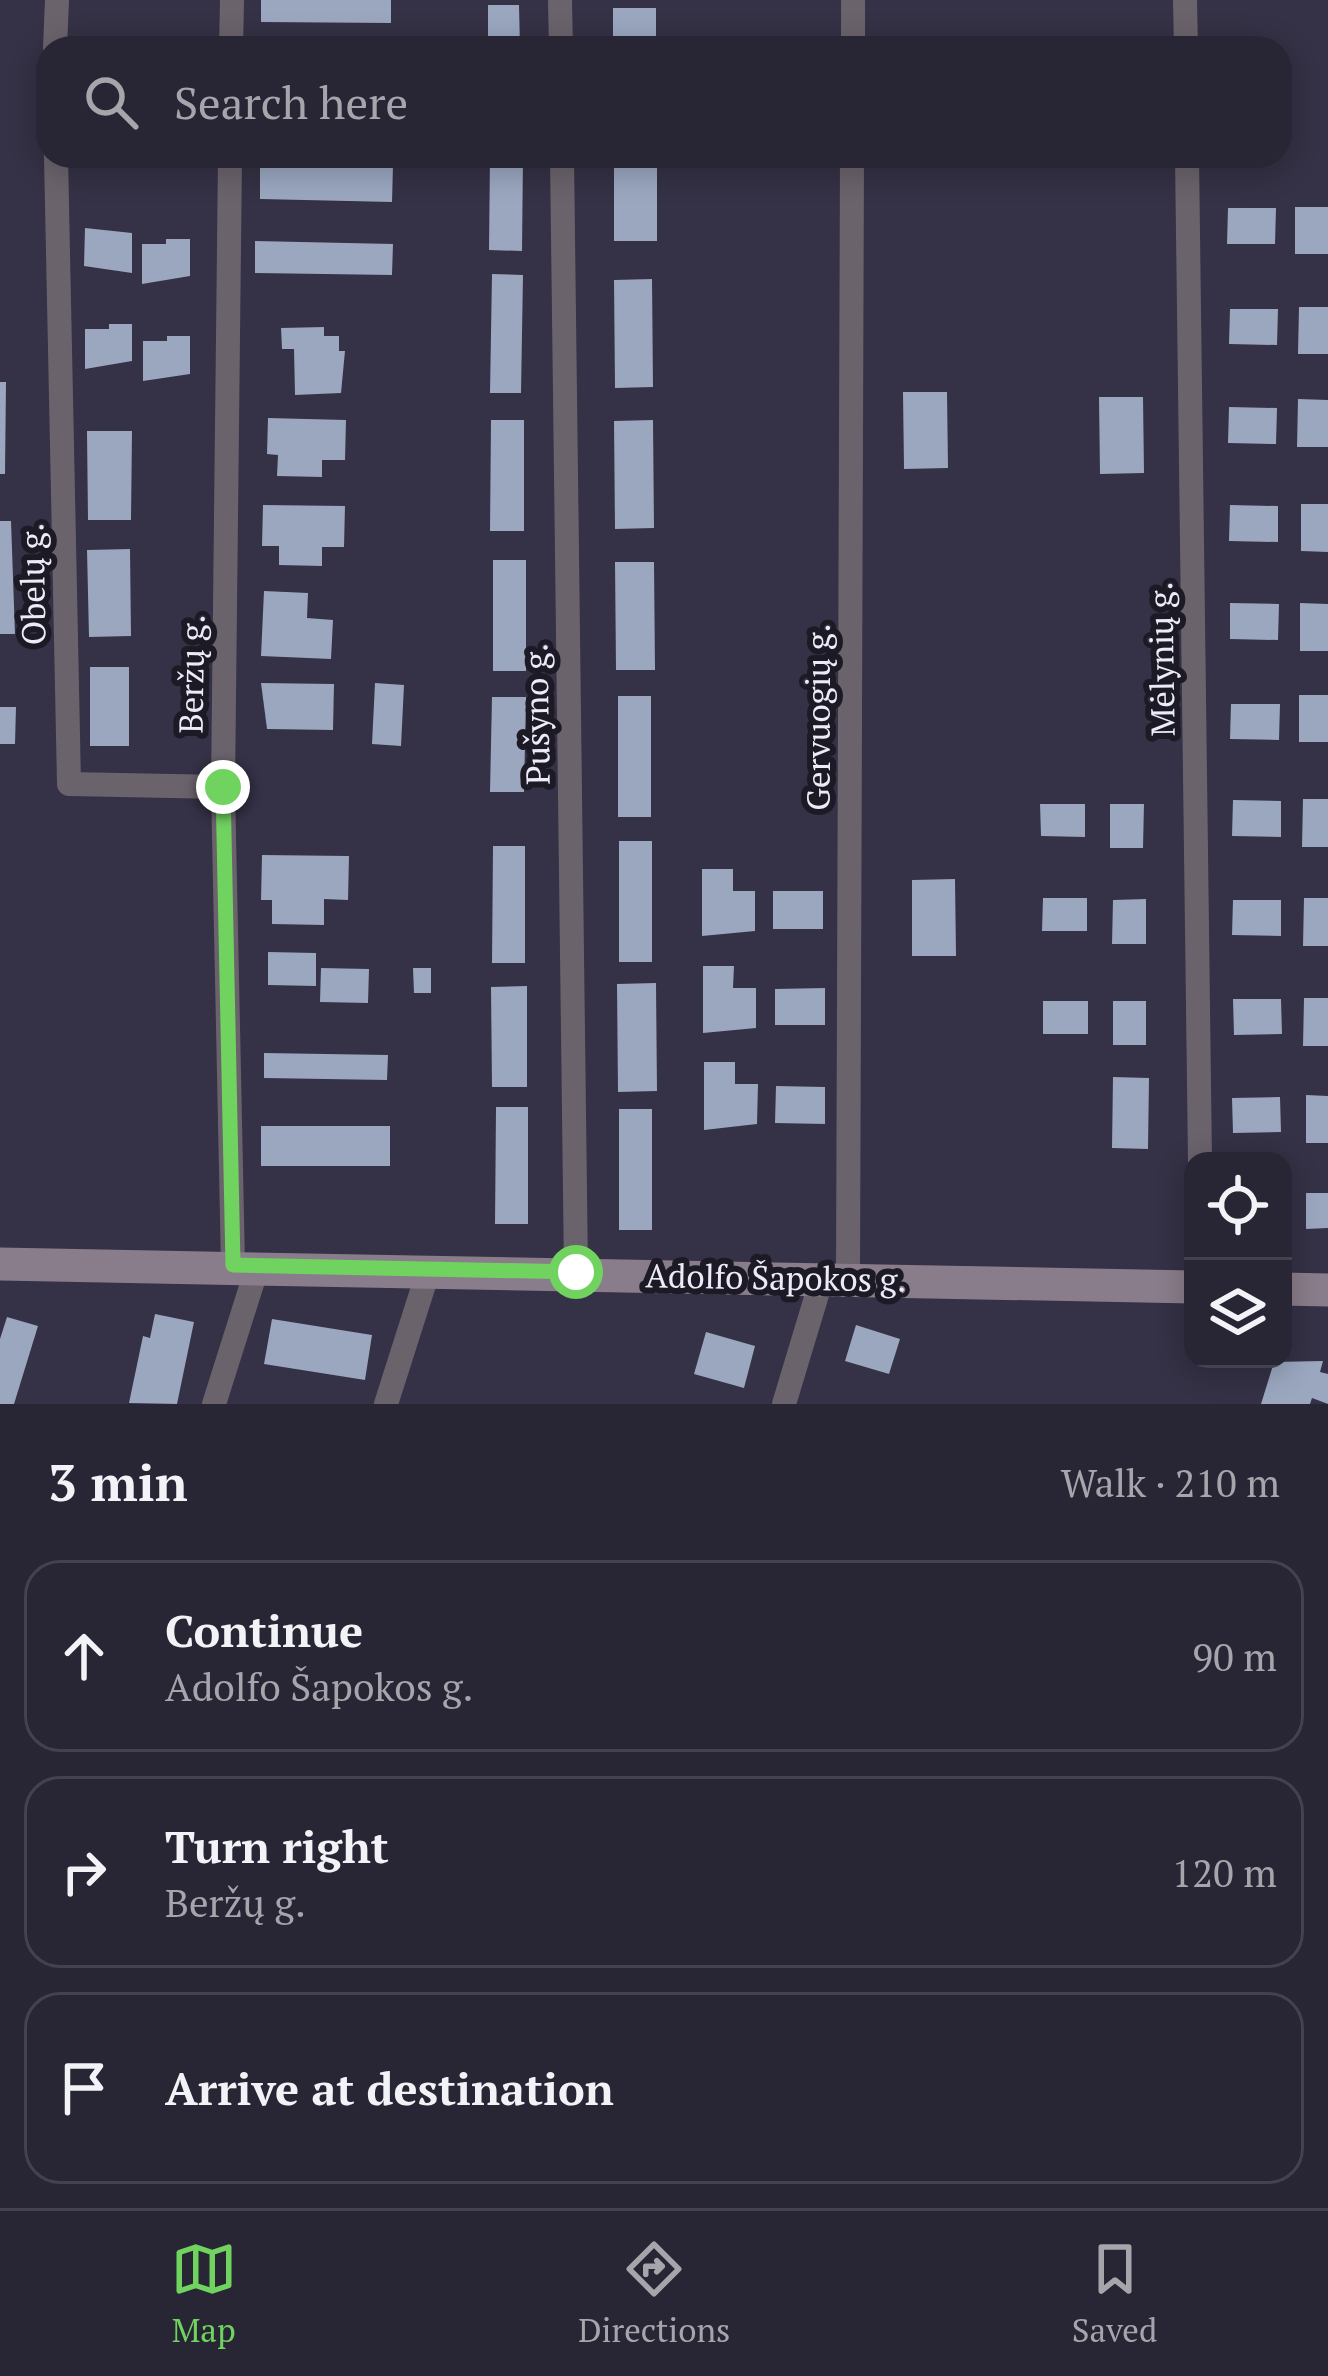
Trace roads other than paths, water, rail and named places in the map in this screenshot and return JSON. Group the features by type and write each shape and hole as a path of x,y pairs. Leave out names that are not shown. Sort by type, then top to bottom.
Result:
{"street":[{"path":"56,36 58,0"},
{"path":"231,36 232,0"},
{"path":"560,0 561,36"},
{"path":"853,0 853,36"},
{"path":"1185,0 1186,36"},
{"name":"Obelų g.","path":"56,168 68,784 223,787"},
{"name":"Beržų g.","path":"214,1404 245,1265 223,787 230,168"},
{"name":"Pušyno g.","path":"562,168 576,1272"},
{"name":"Gervuogių g.","path":"784,1404 835,1278 853,168"},
{"name":"Mėlynių g.","path":"1187,168 1200,1152"},
{"name":"Adolfo Šapokos g.","path":"0,1264 245,1265 1184,1287"},
{"path":"386,1404 428,1272"},
{"path":"1292,1289 1328,1290"}]}
